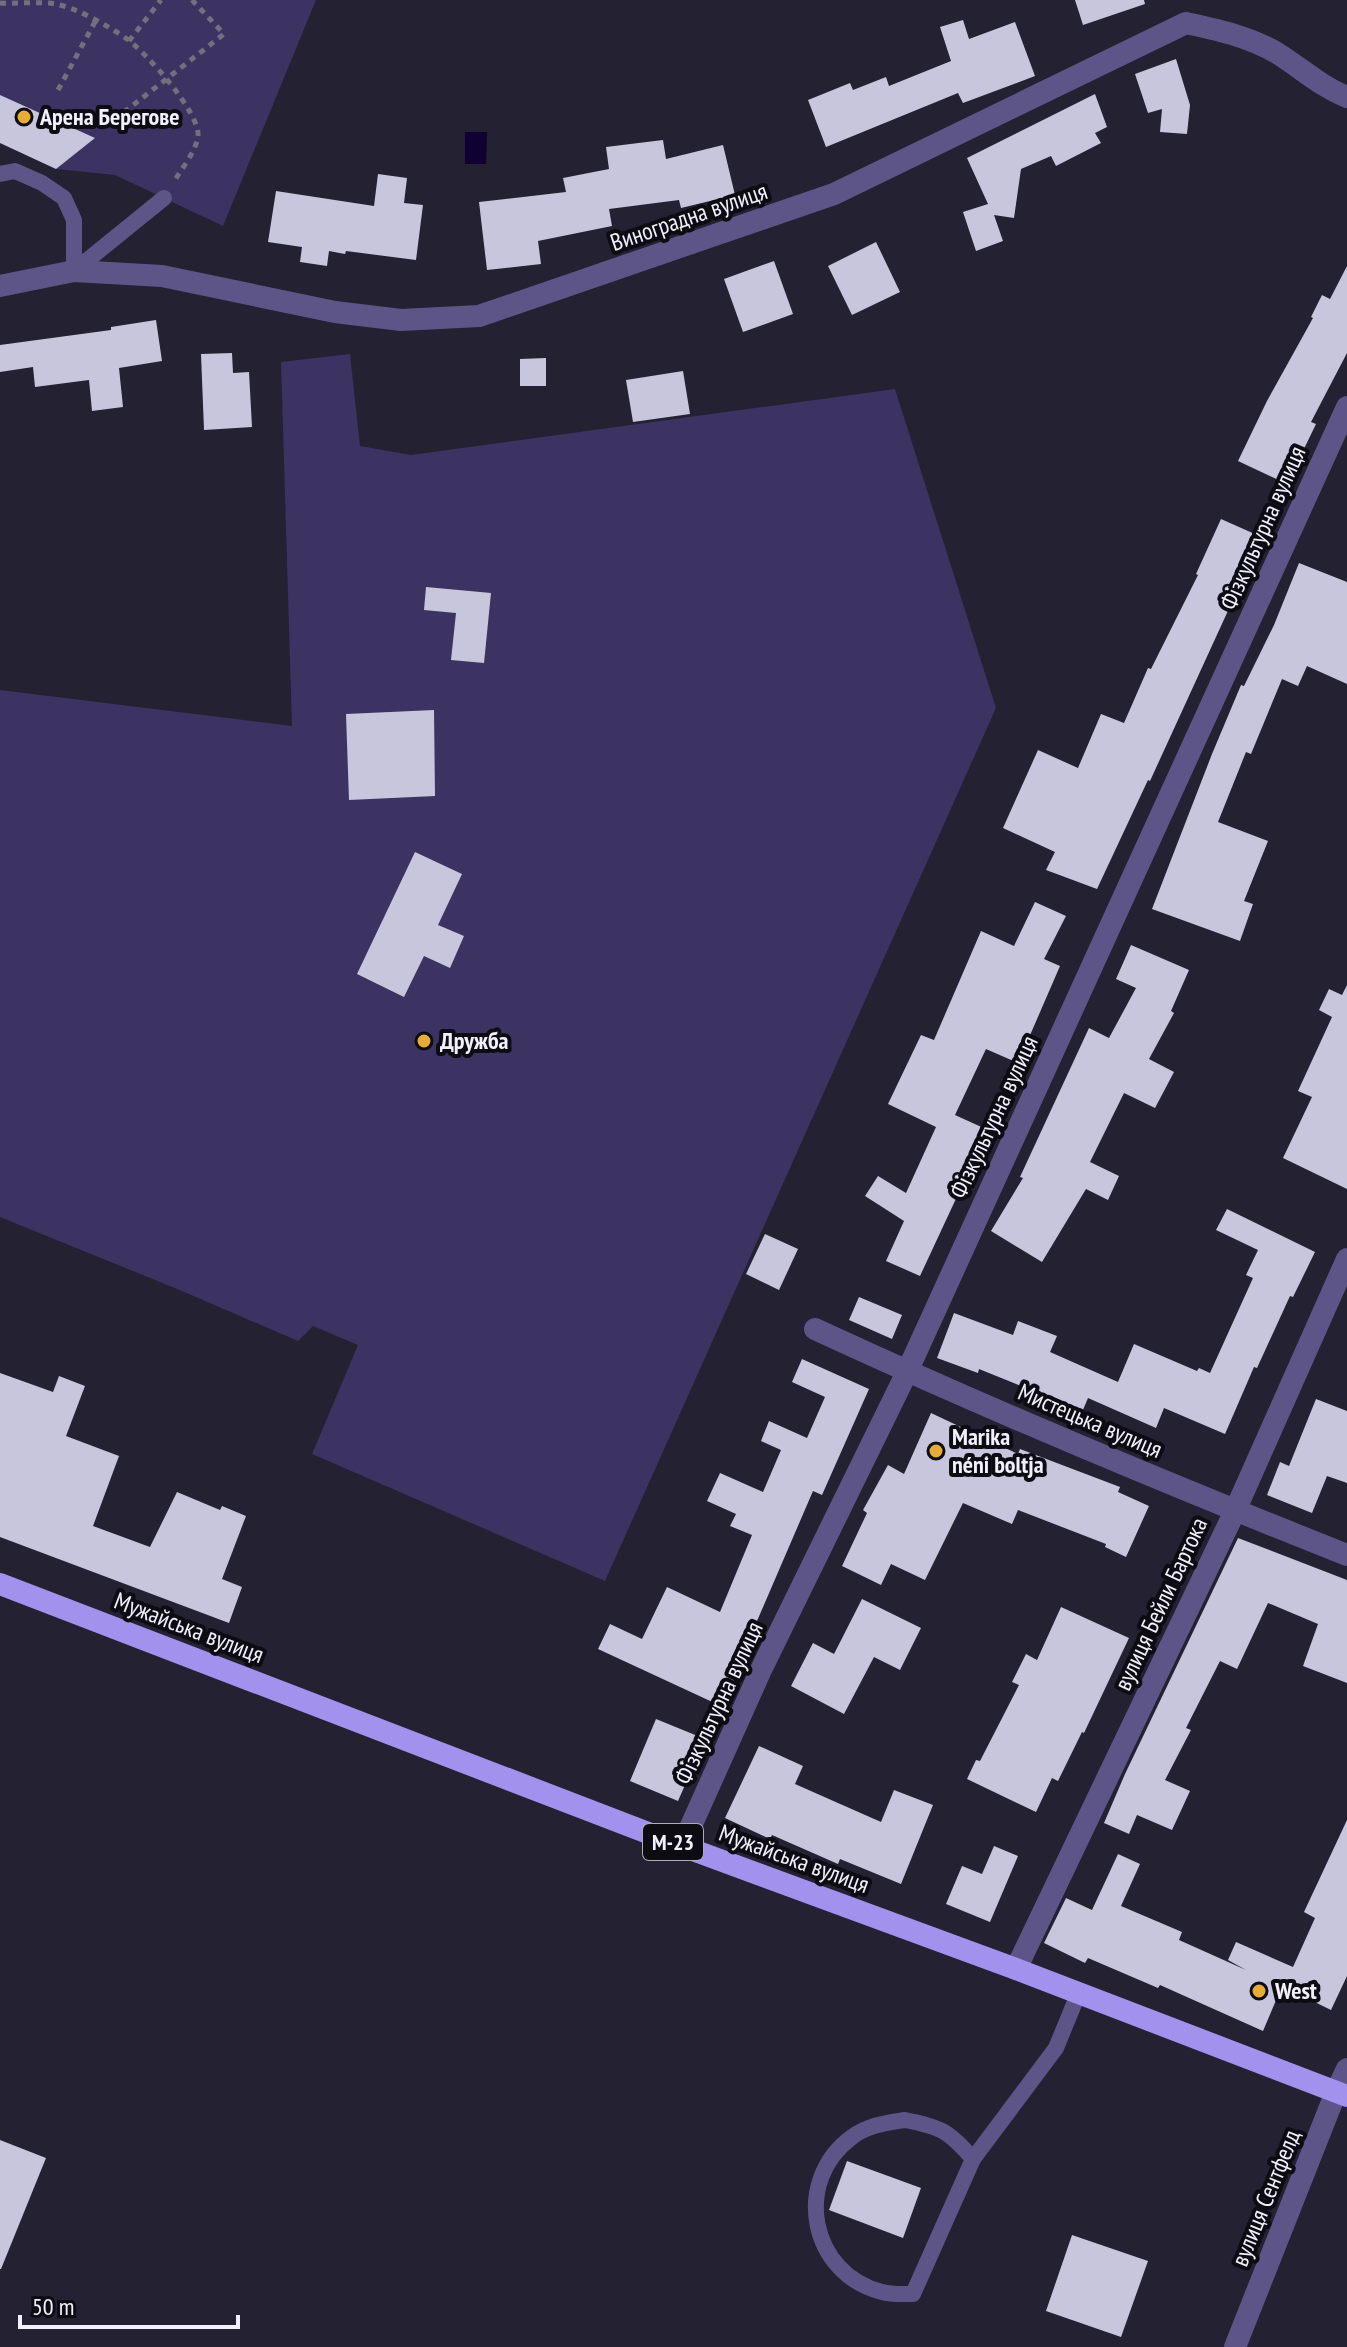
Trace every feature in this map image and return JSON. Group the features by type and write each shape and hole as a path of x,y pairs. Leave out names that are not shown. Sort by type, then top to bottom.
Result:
{"highway":[{"name":"Мужайська вулиця","path":"0,1584 682,1846 1079,1992 1342,2094"}],"street":[{"name":"Виноградна вулиця","path":"0,286 74,271 162,276 335,312 401,320 479,316 834,194 1186,23 1245,37 1277,54 1327,89 1347,97"},
{"name":"Фізкультурна вулиця","path":"682,1846 767,1658 907,1372 1347,407"},
{"name":"вулиця Бейли Бартока","path":"1016,1969 1235,1511 1347,1259"},
{"name":"Мистецька вулиця","path":"815,1329 907,1372 1347,1555"},
{"name":"вулиця Сентфелд","path":"1235,2347 1342,2094 1347,2069"}],"lane":[{"path":"0,174 15,171 42,183 64,198 74,220 74,271"},
{"path":"74,271 164,198"},
{"path":"973,2159 955,2138 931,2125 905,2120 878,2124 853,2136 833,2154 820,2178 815,2207 820,2237 834,2263 856,2282 884,2293 913,2294 973,2159 1056,2048 1079,1992"}],"path":[{"path":"129,41 161,0"},
{"path":"105,127 224,34 192,0"},
{"path":"0,3 57,2 96,20 129,41 166,79 185,103 195,121 198,136 164,198"},
{"path":"58,90 96,20"}],"shaded area":[{"path":"0,0 316,0 223,226 115,175 56,169 0,143"},
{"path":"465,132 487,132 486,164 465,164"},
{"name":"Дружба","path":"350,354 360,446 411,455 895,389 996,708 605,1581 312,1454 358,1345 313,1326 298,1341 0,1217 0,690 292,726 281,362"}],"building":[{"path":"1075,0 1144,0 1145,4 1083,25"},
{"path":"963,20 969,39 1015,22 1035,76 963,103 958,93 826,147 808,100 850,83 853,90 886,77 889,86 951,61 940,27"},
{"path":"1176,59 1190,105 1187,134 1160,132 1162,109 1148,113 1135,74"},
{"path":"1095,94 1107,127 1095,133 1101,143 1056,166 1051,156 1021,169 1014,218 994,215 1003,241 976,251 963,212 988,204 967,158"},
{"name":"Арена Берегове","path":"0,95 95,138 56,169 0,143"},
{"path":"663,140 666,159 723,145 735,195 681,208 679,200 609,209 612,226 538,241 541,264 487,270 479,202 566,192 563,178 609,169 606,147"},
{"path":"378,174 407,178 404,203 423,205 416,260 329,251 327,266 300,262 302,247 268,242 276,191 374,206"},
{"path":"876,242 900,292 852,315 828,266"},
{"path":"774,261 793,314 743,332 724,279"},
{"path":"1347,266 1347,353 1311,422 1316,424 1287,484 1238,461 1322,295 1330,299"},
{"path":"156,320 162,361 119,368 123,407 92,411 89,380 35,387 33,367 0,372 0,345 111,330 111,327"},
{"path":"232,353 233,373 249,372 252,427 204,430 201,354"},
{"path":"546,358 546,386 520,386 520,359"},
{"path":"683,371 690,414 633,422 626,380"},
{"path":"1221,519 1257,535 1239,576 1243,578 1097,889 1046,870 1055,852 1003,828 1038,750 1078,768 1101,714 1124,723 1148,668 1151,669 1198,575"},
{"path":"1299,563 1347,582 1347,684 1307,666 1298,686 1282,679 1251,754 1246,752 1218,822 1268,841 1244,901 1253,904 1240,941 1152,909 1241,685 1244,686 1274,625"},
{"path":"426,587 491,593 484,663 451,660 456,613 424,610"},
{"path":"434,710 435,796 349,800 346,714"},
{"path":"415,852 462,874 438,925 464,936 450,968 424,956 404,997 357,974"},
{"path":"1035,902 1066,916 1044,959 1060,966 1018,1063 986,1049 955,1115 988,1130 920,1276 886,1261 904,1221 865,1196 878,1176 906,1193 936,1127 888,1104 921,1035 934,1040 981,931 1014,946"},
{"path":"1131,945 1189,970 1171,1011 1174,1013 1149,1059 1174,1072 1155,1108 1124,1093 1090,1162 1119,1176 1108,1200 1086,1189 1042,1262 991,1231 1023,1178 1020,1177 1089,1028 1109,1038 1136,988 1116,979"},
{"path":"1347,985 1347,1189 1283,1158 1312,1097 1298,1091 1332,1017 1319,1010 1329,989 1342,995"},
{"path":"1227,1209 1315,1252 1293,1297 1290,1296 1257,1368 1254,1367 1225,1434 1164,1408 1156,1428 1088,1398 1080,1417 1040,1400 1043,1395 979,1369 978,1373 937,1358 954,1313 1013,1335 1018,1321 1057,1336 1050,1352 1118,1382 1134,1344 1197,1371 1199,1368 1210,1373 1253,1278 1246,1275 1258,1250 1216,1230"},
{"path":"765,1234 798,1249 779,1290 746,1274"},
{"path":"859,1297 902,1315 892,1339 849,1320"},
{"path":"802,1359 869,1389 822,1495 813,1491 754,1628 759,1630 721,1706 598,1649 610,1624 642,1639 667,1587 720,1612 752,1535 730,1526 736,1514 707,1501 720,1473 763,1492 781,1450 761,1441 769,1421 807,1438 825,1397 792,1382"},
{"path":"0,1373 53,1392 59,1376 85,1386 66,1436 119,1456 93,1526 150,1547 177,1492 220,1510 222,1506 246,1516 222,1579 242,1587 229,1623 0,1537"},
{"path":"1316,1399 1347,1411 1347,1483 1327,1476 1312,1513 1267,1495 1280,1462 1289,1466"},
{"path":"931,1413 1018,1454 1020,1449 1120,1487 1118,1492 1149,1506 1126,1557 1105,1547 1106,1544 1018,1510 1012,1524 963,1503 925,1580 891,1564 881,1585 842,1566 867,1513 863,1510 888,1465 904,1474"},
{"path":"1238,1538 1347,1580 1347,1683 1303,1666 1318,1624 1268,1603 1237,1669 1220,1661 1186,1728 1191,1730 1165,1780 1190,1791 1172,1830 1137,1815 1129,1834 1104,1823"},
{"path":"862,1599 921,1628 900,1670 874,1657 844,1714 791,1686 813,1643 834,1654"},
{"path":"1061,1607 1129,1638 1084,1733 1058,1781 1052,1778 1036,1812 967,1779 976,1760 980,1761 1019,1685 1012,1682 1026,1654 1037,1660"},
{"path":"656,1719 705,1739 678,1801 630,1781"},
{"path":"759,1746 803,1766 795,1784 881,1822 894,1790 933,1805 901,1884 840,1859 838,1864 772,1835 770,1839 725,1818"},
{"path":"1347,1820 1347,1976 1331,2010 1282,1986 1263,2031 1160,1985 1158,1988 1088,1958 1085,1963 1044,1943 1066,1898 1092,1910 1118,1854 1140,1864 1121,1906 1182,1932 1179,1940 1246,1970 1228,1960 1236,1942 1293,1967 1315,1918 1304,1912"},
{"path":"994,1846 1018,1856 990,1922 946,1904 962,1866 982,1874"},
{"path":"0,2140 46,2158 1,2269 0,2269"},
{"path":"847,2161 921,2188 903,2238 829,2210"},
{"path":"1072,2235 1148,2261 1121,2337 1046,2311"}],"place":[{"name":"Арена Берегове","path":"24,117"},
{"name":"Дружба","path":"424,1041"},
{"name":"Marika néni boltja","path":"936,1451"},
{"name":"West","path":"1259,1991"}]}
